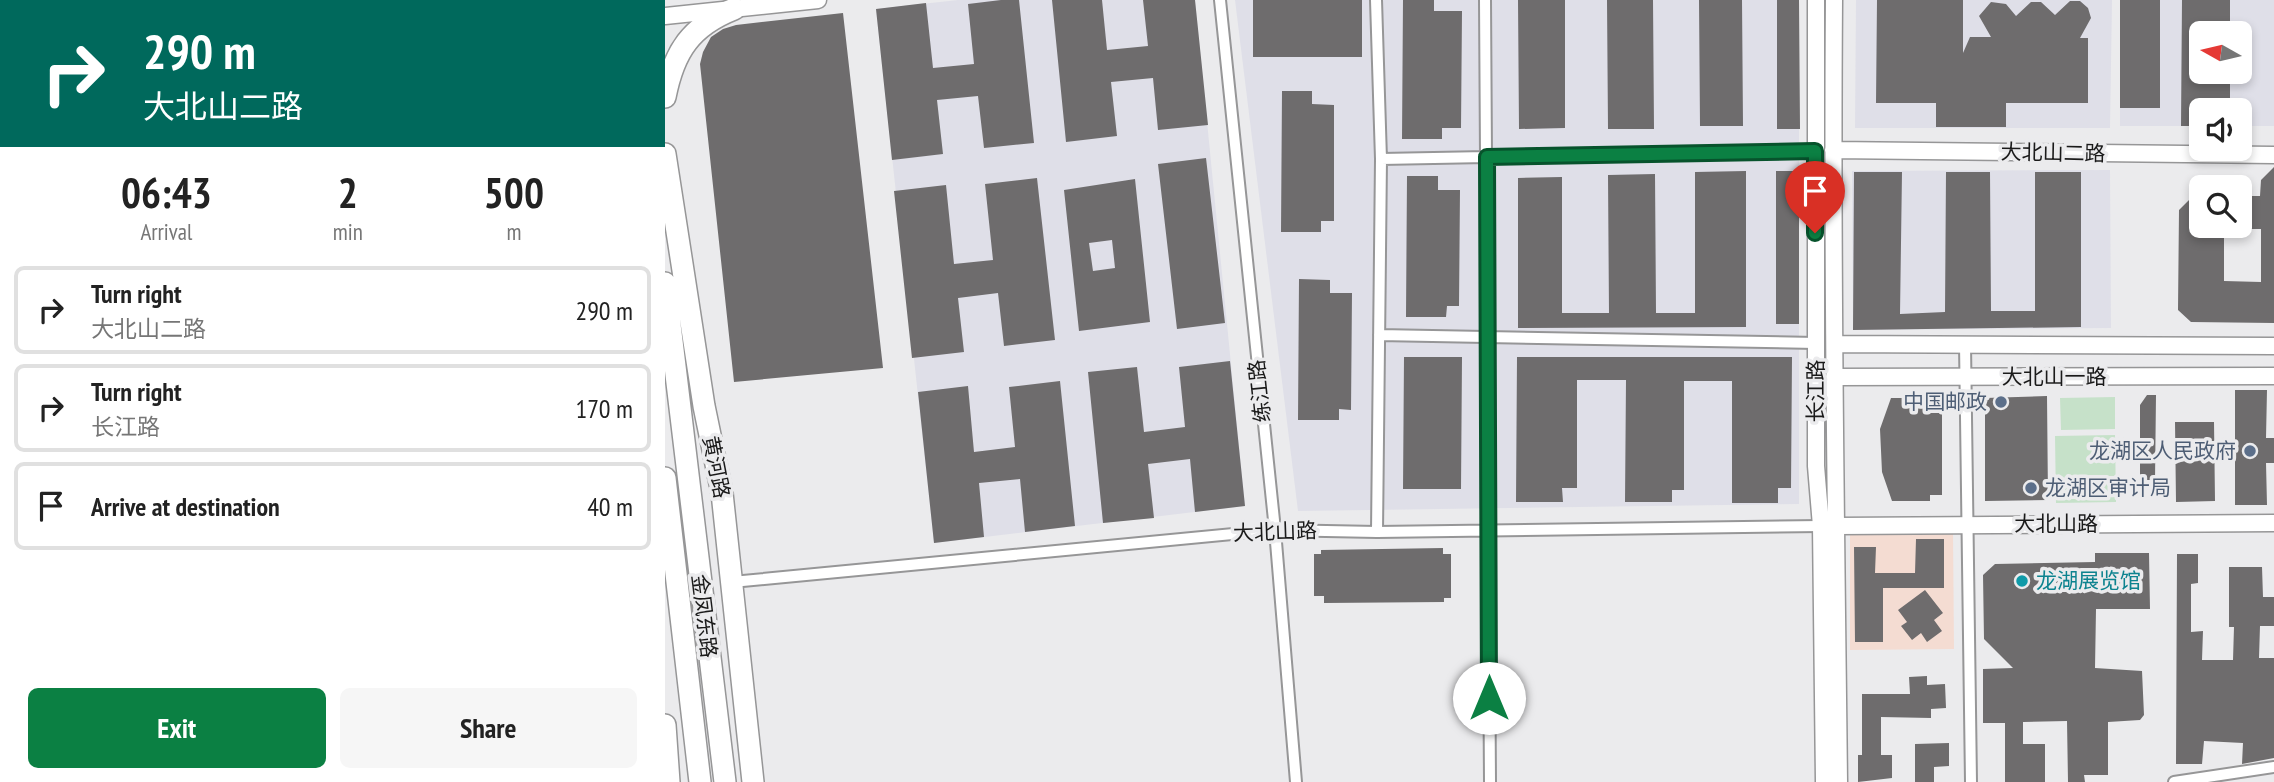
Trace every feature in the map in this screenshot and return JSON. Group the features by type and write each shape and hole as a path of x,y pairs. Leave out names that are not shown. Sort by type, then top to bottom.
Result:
{"highway":[{"path":"665,97 683,46 702,24 734,9"},
{"name":"黄河路","path":"665,154 704,406 722,493 753,782"},
{"name":"金凤东路","path":"665,283 725,782"},
{"path":"665,478 700,782"},
{"path":"692,711 692,782"},
{"path":"665,725 669,782"}],"street":[{"path":"665,16 818,0"},
{"name":"练江路","path":"1220,0 1275,530 1296,782"},
{"path":"1376,0 1381,159 1377,532"},
{"path":"1485,0 1490,782"},
{"name":"长江路","path":"1816,0 1816,466 1821,526 1824,782"},
{"name":"长江路","path":"1835,0 1834,377 1838,526 1839,782"},
{"name":"大北山二路","path":"1833,150 2274,156"},
{"path":"1381,159 1815,151"},
{"path":"1379,335 1816,343"},
{"name":"大北山一路","path":"1835,344 2274,346"},
{"path":"1965,344 1971,782"},
{"name":"大北山一路","path":"1834,377 2274,376"},
{"name":"大北山路","path":"1838,526 2274,523"},
{"name":"大北山路","path":"732,582 1275,530 1377,532 1821,526"},
{"path":"2174,782 2274,766"}],"shaded area":[{"path":"958,0 1195,0 1245,506 934,543 876,9"},
{"path":"1235,0 1799,0 1799,504 1298,511"},
{"path":"1856,0 2112,0 2110,128 1855,128"},
{"path":"2120,0 2274,0 2274,126 2252,126 2252,98 2189,98 2189,126 2120,126"},
{"path":"2110,170 2111,328 1853,330 1852,171"},
{"path":"1953,533 1954,649 1850,650 1850,534"}],"green space":[{"path":"2115,397 2115,429 2061,430 2060,398"},
{"path":"2115,435 2116,502 2056,503 2055,436"}],"building":[{"path":"1019,0 1034,143 984,148 978,96 937,100 943,154 892,160 876,9 926,3 933,68 974,64 968,4"},
{"path":"1052,0 1102,0 1107,50 1148,46 1143,0 1195,0 1208,125 1158,130 1153,78 1111,82 1117,136 1066,142"},
{"path":"1253,0 1362,0 1362,57 1253,57"},
{"path":"1403,0 1434,0 1434,11 1462,11 1461,128 1442,128 1442,139 1402,139"},
{"path":"1518,0 1565,0 1565,128 1519,129"},
{"path":"1607,0 1653,0 1654,129 1608,129"},
{"path":"1699,0 1742,0 1743,126 1700,126"},
{"path":"1777,0 1799,0 1800,129 1777,129"},
{"path":"1877,0 1963,0 1963,53 1970,37 1991,37 1979,16 1991,2 2006,4 2016,16 2031,2 2041,2 2055,15 2070,1 2080,1 2088,8 2091,18 2080,38 2088,38 2088,103 2006,103 2006,127 1936,127 1936,103 1876,103"},
{"path":"2120,0 2160,0 2160,108 2120,108"},
{"path":"2182,0 2230,0 2230,21 2189,21 2189,84 2230,84 2230,98 2189,98 2189,126 2181,126"},
{"path":"843,13 883,368 734,382 700,64 703,52 711,37 736,25"},
{"path":"1282,91 1312,91 1312,104 1334,105 1334,221 1321,221 1321,232 1281,232"},
{"path":"1206,158 1225,323 1177,329 1158,164"},
{"path":"2274,167 2274,323 2191,322 2178,310 2179,210 2189,200 2189,238 2224,238 2224,281 2261,282 2261,229 2252,229 2252,196 2260,196 2261,180"},
{"path":"1746,171 1746,327 1518,328 1518,178 1562,177 1562,313 1609,313 1608,175 1655,174 1656,313 1695,313 1695,172"},
{"path":"1776,171 1799,171 1799,324 1776,324"},
{"path":"1854,172 1902,172 1900,314 1945,312 1946,172 1990,172 1991,311 2035,311 2035,172 2081,172 2081,327 1853,330"},
{"path":"1407,176 1438,176 1438,190 1460,190 1459,306 1447,306 1446,317 1406,317"},
{"path":"1037,178 1055,340 1004,346 998,293 958,298 964,352 912,358 894,191 946,185 954,264 993,260 985,184"},
{"path":"1135,179 1150,322 1079,331 1064,190","holes":["1112,240 1115,268 1093,271 1089,243"]},
{"path":"1299,279 1330,280 1330,293 1352,293 1351,410 1339,409 1339,420 1298,420"},
{"path":"1404,357 1462,357 1461,489 1403,489"},
{"path":"1517,357 1792,357 1791,488 1778,488 1778,503 1732,503 1732,381 1684,381 1684,490 1672,490 1672,502 1625,502 1626,380 1577,380 1577,488 1562,488 1563,502 1516,502"},
{"path":"1230,361 1245,506 1195,512 1190,459 1148,464 1154,518 1103,523 1088,372 1137,367 1144,432 1185,427 1179,367"},
{"path":"1060,381 1075,526 1025,532 1020,479 979,483 984,537 934,543 918,392 968,386 974,452 1015,447 1009,387"},
{"name":"龙湖区人民政府","path":"2235,390 2267,390 2266,438 2274,438 2274,463 2266,463 2267,505 2235,505"},
{"path":"2147,395 2156,395 2155,480 2140,480 2140,405"},
{"path":"2047,396 2048,500 1985,501 1985,398"},
{"path":"1891,398 1930,398 1930,405 1942,405 1942,495 1930,495 1930,501 1892,501 1882,472 1880,429"},
{"path":"2175,422 2214,422 2215,501 2176,502"},
{"path":"1916,539 1944,539 1944,588 1883,588 1883,642 1855,642 1854,547 1876,547 1875,573 1915,573"},
{"path":"1443,548 1443,554 1451,554 1451,598 1444,598 1444,602 1324,603 1324,596 1314,596 1314,554 1321,554 1321,550"},
{"path":"2095,553 2149,553 2150,609 2096,609 2095,668 2142,671 2144,715 2140,720 2108,722 2108,775 2084,775 2085,782 2068,782 2067,721 2023,722 2023,744 2045,744 2045,782 2005,782 2005,723 1983,723 1983,669 2013,668 1984,639 1983,575 1995,564 2095,562"},
{"path":"2177,554 2198,554 2198,583 2191,584 2191,632 2203,631 2202,660 2233,660 2234,627 2229,627 2229,567 2262,567 2263,597 2274,597 2274,626 2260,626 2259,658 2274,658 2274,758 2242,764 2243,743 2204,741 2202,764 2176,764"},
{"path":"1925,590 1943,613 1934,620 1942,631 1927,642 1921,633 1912,640 1901,626 1907,622 1898,610"},
{"path":"1927,676 1927,685 1945,684 1946,708 1931,709 1931,718 1881,717 1881,755 1892,755 1892,778 1858,782 1858,755 1862,755 1862,694 1910,694 1909,677"},
{"path":"1949,743 1949,766 1934,767 1934,782 1915,782 1915,744"}],"place":[{"name":"中国邮政","path":"2001,402"},
{"name":"龙湖区人民政府","path":"2250,451"},
{"name":"龙湖区审计局","path":"2031,488"},
{"name":"龙湖展览馆","path":"2022,581"}],"route":[{"path":"1489,698 1487,157 1815,151 1815,233"}]}
